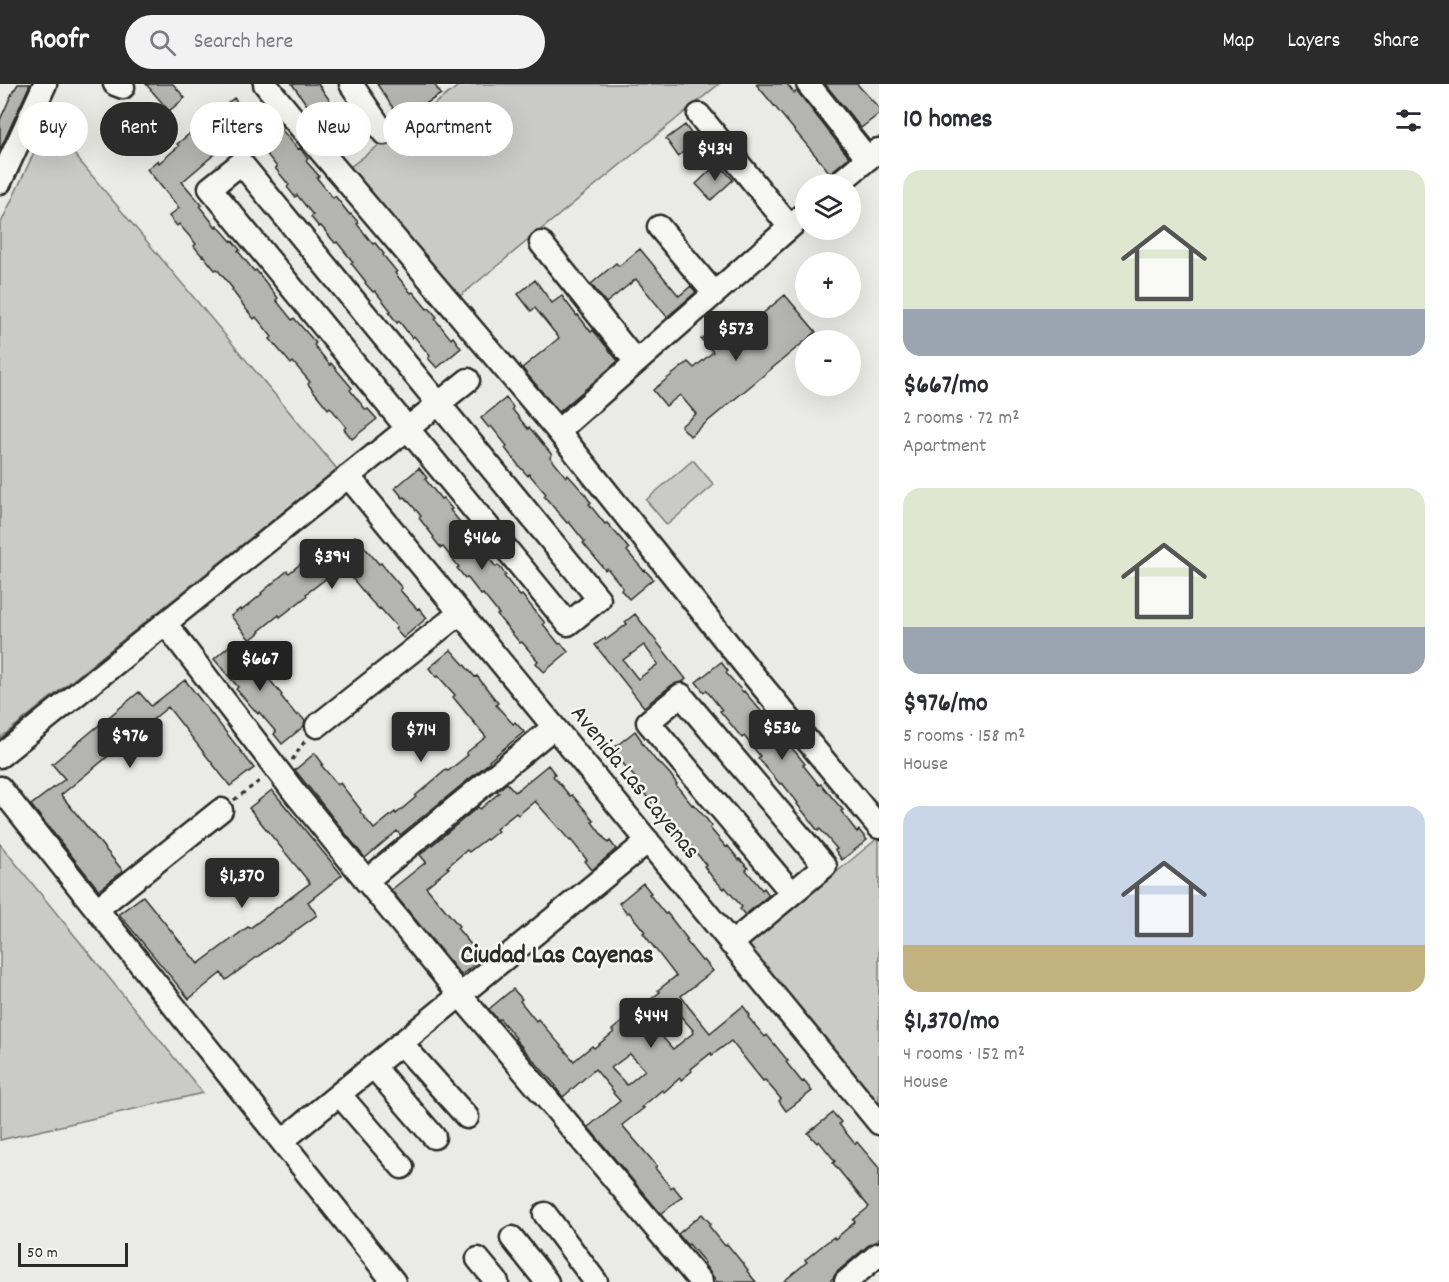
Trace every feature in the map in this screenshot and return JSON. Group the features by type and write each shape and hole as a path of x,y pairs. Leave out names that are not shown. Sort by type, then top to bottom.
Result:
{"street":[{"path":"0,182 45,84"},
{"path":"266,84 558,430 749,670 879,827"},
{"path":"351,84 383,132"},
{"path":"808,84 874,154 850,174"},
{"path":"699,115 795,217"},
{"path":"241,163 599,599 568,624 407,429 210,188 241,163"},
{"path":"558,430 795,223"},
{"path":"659,227 714,293"},
{"path":"542,243 636,362"},
{"path":"0,756 468,380"},
{"name":"Avenida Las Cayenas","path":"348,476 879,1123"},
{"path":"317,726 460,614"},
{"path":"165,623 295,793 366,881 701,1282"},
{"path":"731,944 825,866 681,695 648,722 792,893"},
{"path":"366,881 554,727"},
{"path":"0,788 394,1282"},
{"path":"97,909 222,810"},
{"path":"282,1141 648,841"},
{"path":"401,1043 467,1117"},
{"path":"373,1066 434,1137"},
{"path":"339,1094 402,1167"},
{"path":"545,1214 596,1282"},
{"path":"512,1238 547,1282"},
{"path":"846,1282 879,1254"},
{"path":"478,1259 497,1282"}],"shaded area":[{"path":"461,84 719,84 459,297 350,167 365,156 371,156 371,151 383,142 383,156 513,156 513,102 437,102"},
{"path":"32,156 76,156 337,469 0,738 0,225"},
{"path":"693,460 714,485 667,525 646,500"},
{"path":"879,837 879,1106 747,946"},
{"path":"0,844 203,1093 0,1140"}],"building":[{"path":"18,84 30,84 22,102 18,102 18,110 0,150 0,120"},
{"path":"146,84 173,84 185,98 178,104 161,102"},
{"path":"292,84 318,84 331,102 305,102"},
{"path":"377,84 434,84 441,94 429,102 389,102"},
{"path":"756,84 787,84 794,93 797,91 848,158 830,173"},
{"path":"825,84 857,84 879,108 879,114 861,128"},
{"path":"685,125 697,142 678,156 666,139"},
{"path":"284,132 296,147 296,156 306,156 308,159 306,161 319,176 317,178 333,198 335,196 359,223 357,224 384,254 411,293 413,292 427,309 429,308 451,339 453,337 461,348 437,368 414,336 412,338 399,321 397,323 389,312 391,311 375,291 373,292 365,283 351,263 353,262 337,242 335,243 321,226 319,227 311,217 313,215 297,195 295,197 287,187 289,185 275,168 277,167 268,156 284,156"},
{"path":"190,133 190,156 212,156 182,182 202,205 200,207 216,227 217,225 232,240 254,271 256,270 292,320 294,318 316,343 314,345 352,388 350,390 366,410 368,409 377,419 352,439 344,429 346,427 330,407 328,409 308,384 310,382 293,362 291,364 217,269 215,270 202,256 194,246 196,244 169,216 179,208 147,169 167,156 178,156 178,143"},
{"path":"718,163 733,180 711,200 696,184"},
{"path":"640,249 679,296 691,286 696,292 667,317 636,279 606,303 591,284 616,263 619,266"},
{"path":"535,280 552,303 562,296 618,361 559,412 522,368 559,338 535,308 531,311 518,294"},
{"path":"785,295 795,307 795,318 804,318 814,330 795,330 795,349 690,436 681,426 696,414 680,395 666,406 653,390 688,362 694,368 713,352 701,339 715,327 725,339 753,316 756,319"},
{"path":"506,398 528,429 529,427 552,455 550,457 566,477 568,475 584,493 591,503 589,504 605,524 607,523 622,540 629,549 627,551 653,579 629,599 607,568 605,570 569,522 567,523 544,496 546,494 519,466 491,426 489,428 481,418"},
{"path":"419,468 441,499 443,498 452,509 450,510 479,549 481,548 496,567 498,565 520,596 522,595 559,644 561,643 568,652 544,672 536,663 538,661 497,615 499,614 483,594 481,595 467,577 465,578 443,547 441,548 433,538 419,518 421,516 395,488"},
{"path":"355,536 402,588 400,590 427,618 403,638 395,629 397,627 371,601 343,567 250,640 231,616 240,609 241,611 287,571 289,573 318,548 327,560"},
{"path":"635,614 686,679 672,685 644,707 595,645 605,638 606,640 627,624 625,622","holes":["644,645 658,664 638,679 623,660"]},
{"path":"236,640 244,650 242,651 258,670 260,668 297,716 299,714 305,721 304,726 282,744 274,734 276,732 236,689 238,687 214,659"},
{"path":"451,650 475,677 477,676 498,703 496,705 513,724 515,722 524,732 400,835 397,831 365,858 295,770 315,753 323,764 321,765 338,785 340,783 374,829 395,812 396,814 446,770 448,771 468,755 466,753 486,737 453,697 455,695 429,668"},
{"path":"721,662 728,671 726,673 766,717 764,719 781,739 782,737 797,754 819,785 821,784 843,810 841,811 857,832 859,830 867,840 842,860 835,850 837,849 820,829 818,831 782,783 780,784 758,758 760,756 744,736 742,738 706,690 704,692 696,682"},
{"path":"185,680 254,768 230,786 168,707 61,795 123,871 99,890 31,805 65,779 52,764 139,692 151,706"},
{"path":"635,731 657,762 670,774 692,805 712,826 710,828 748,868 746,870 769,895 745,915 740,909 742,907 725,887 724,889 712,877 704,866 706,865 690,845 688,846 678,835 655,803 653,804 634,781 636,779 610,751"},
{"path":"548,765 555,774 553,776 586,811 608,843 610,841 616,849 592,870 571,840 535,801 496,829 498,831 487,840 469,852 467,850 426,887 459,926 457,928 484,957 461,975 391,890 426,862 420,855 478,807 480,809 507,783 515,792"},
{"path":"272,790 342,875 308,902 317,915 226,980 221,973 189,999 119,914 143,896 198,964 310,883 249,808"},
{"path":"643,883 651,893 649,894 688,940 686,941 713,971 681,996 688,1006 710,1033 743,1006 750,1015 748,1017 765,1037 767,1035 802,1082 804,1081 812,1091 786,1111 779,1101 781,1099 765,1080 763,1081 731,1041 712,1055 711,1053 681,1080 680,1078 664,1092 662,1090 622,1125 657,1166 655,1168 671,1188 673,1186 682,1197 661,1214 588,1127 620,1101 595,1069 563,1097 516,1038 489,1009 513,989 536,1021 538,1019 574,1061 614,1032 612,1030 629,1016 628,1014 638,1006 640,1008 676,976 643,933 645,932 619,903","holes":["677,1012 693,1030 693,1033 673,1049 657,1031","630,1054 645,1070 627,1085 611,1068"]},
{"path":"833,1113 855,1144 857,1142 879,1168 879,1241 870,1244 837,1272 829,1282 783,1282 807,1262 805,1260 834,1237 835,1239 869,1207 833,1163 835,1161 819,1141 817,1143 808,1133"},
{"path":"702,1214 711,1224 709,1226 725,1246 727,1244 756,1282 717,1282 705,1263 678,1234"}],"district":[{"name":"Ciudad Las Cayenas","path":"557,956"}]}
